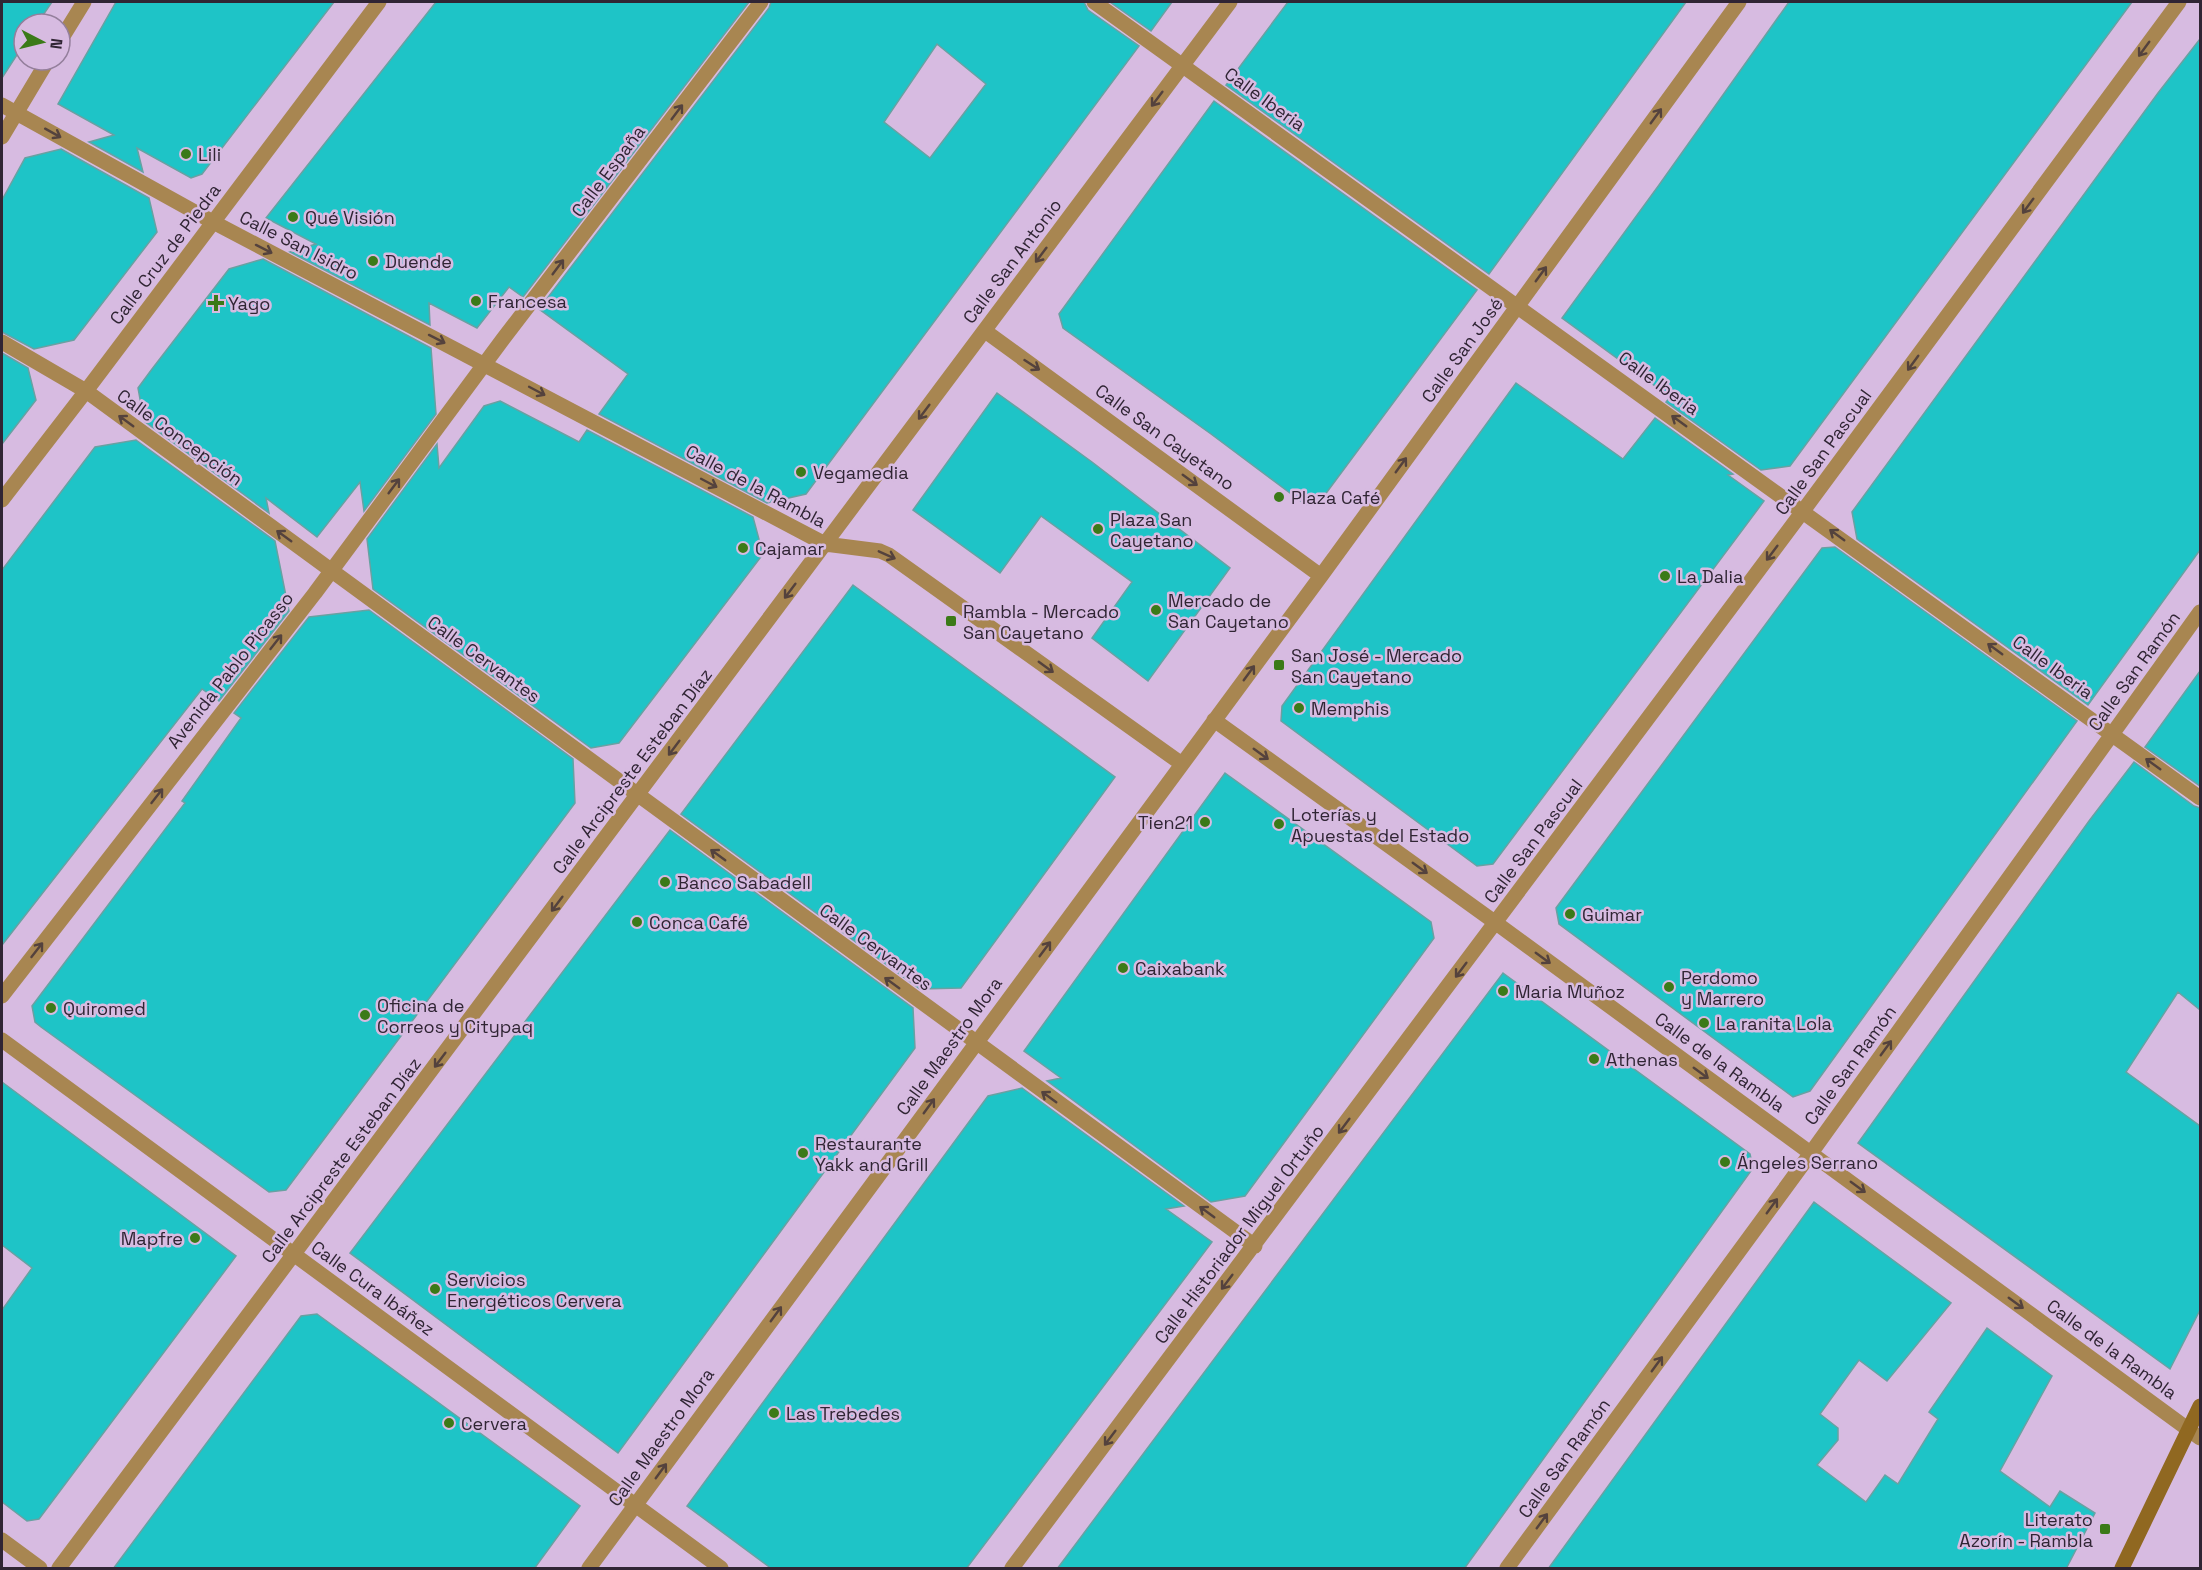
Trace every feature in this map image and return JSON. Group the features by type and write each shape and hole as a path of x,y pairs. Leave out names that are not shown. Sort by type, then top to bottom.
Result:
{"main road":[{"path":"2122,1569 2194,1434 2200,1406"}],"street":[{"path":"72,21 84,2"},
{"name":"Calle Cruz de Piedra","path":"2,500 379,2"},
{"name":"Calle España","path":"485,364 761,2"},
{"name":"Calle Iberia","path":"1094,2 2200,798"},
{"name":"Calle San Antonio","path":"825,544 1230,2"},
{"name":"Calle San José","path":"1214,720 1739,2"},
{"name":"Calle San Pascual","path":"1496,923 2179,2"},
{"path":"2,137 41,72"},
{"name":"Calle San Isidro","path":"2,105 213,222 485,364"},
{"name":"Calle San Cayetano","path":"985,331 1321,576"},
{"name":"Calle Concepción","path":"2,342 86,392 331,571"},
{"name":"Calle de la Rambla","path":"485,364 825,544 880,551 890,555 1182,764"},
{"name":"Avenida Pablo Picasso","path":"2,996 331,571 485,364"},
{"name":"Calle Arcipreste Esteban Díaz","path":"59,1569 825,544"},
{"name":"Calle Cervantes","path":"331,571 975,1044 1255,1246"},
{"name":"Calle San Ramón","path":"1507,1569 1811,1153 2200,612"},
{"name":"Calle de la Rambla","path":"1214,720 1496,923 2194,1434"},
{"name":"Calle Maestro Mora","path":"589,1569 1214,720"},
{"name":"Calle Historiador Miguel Ortuño","path":"1012,1569 1496,923"},
{"name":"Calle Cura Ibáñez","path":"2,1040 721,1569"},
{"path":"2,1540 40,1569"}],"building":[{"path":"2,2 52,2 45,12 12,12 12,63 2,78"},
{"path":"116,2 334,2 202,174 191,178 137,148 143,172 89,142 114,135 58,104"},
{"path":"436,2 749,2 523,297 509,287 477,328 429,303 430,325 290,252 316,244 266,218"},
{"path":"771,2 1084,2 1088,10 1139,46 806,494 767,503 599,414 628,374 539,309 769,8","holes":["937,44 986,84 930,158 884,122"]},
{"path":"1110,2 1172,2 1151,31"},
{"path":"1288,2 1686,2 1489,274 1226,85"},
{"path":"1789,2 2132,2 1790,466 1761,470 1666,402 1670,397 1562,318"},
{"path":"2200,39 2200,550 2088,705 1857,539 1852,512 2158,93"},
{"path":"1214,101 1477,290 1321,500 1306,505 1063,328 1059,314"},
{"path":"61,149 149,198 157,232 74,340 34,349 2,332 2,200 25,158"},
{"path":"263,259 431,348 436,414 364,511 360,482 317,537 266,498 269,513 144,421 138,388 229,269"},
{"path":"2,353 28,368 36,400 2,444"},
{"path":"1516,383 1623,459 1655,418 1733,474 1728,475 1764,501 1493,864 1477,866 1281,721 1282,706"},
{"path":"997,393 1092,462 1230,568 1148,681 1092,638 1132,582 1041,516 1000,573 913,510"},
{"path":"500,401 579,442 587,430 753,517 763,554 619,743 591,748 373,589 367,539 437,444 439,468 484,406"},
{"path":"136,440 275,541 289,611 219,701 202,689 2,945 2,570 95,447"},
{"path":"1835,547 2077,721 1810,1091 1793,1097 1559,924 1556,908 1822,548"},
{"path":"853,585 1115,777 961,988 920,989 681,814"},
{"path":"369,610 573,759 575,803 286,1190 269,1192 41,1027 35,1022 32,1006 185,803 182,801 241,718 234,713 309,617"},
{"path":"2200,671 2200,786 2145,747"},
{"path":"2134,762 2200,808 2200,1010 2178,992 2126,1072 2200,1126 2200,1310 2170,1369 1858,1143 2089,821"},
{"path":"1225,773 1431,922 1434,938 1245,1196 1211,1202 1047,1081 1061,1078 1024,1051"},
{"path":"670,830 913,1008 915,1048 618,1453 350,1253"},
{"path":"1503,973 1750,1154 1753,1168 1464,1569 1057,1569"},
{"path":"2,1082 236,1256 39,1519 27,1521 2,1502 2,1310 32,1268 2,1245"},
{"path":"1022,1088 1184,1206 1166,1209 1212,1242 966,1569 772,1569 687,1506 988,1096"},
{"path":"1814,1202 1951,1303 1887,1381 1859,1360 1820,1414 1838,1428 1838,1440 1817,1465 1866,1502 1885,1475 1898,1484 1938,1419 1929,1412 1987,1328 2052,1376 2000,1471 2050,1507 2060,1491 2095,1513 2066,1569 1548,1569"},
{"path":"317,1314 580,1506 534,1569 113,1569 301,1316"}],"place":[{"name":"Lili","path":"186,154"},
{"name":"Qué Visión","path":"293,217"},
{"name":"Duende","path":"373,261"},
{"name":"Francesa","path":"476,301"},
{"name":"Yago","path":"216,303"},
{"name":"Vegamedia","path":"801,472"},
{"name":"Plaza Café","path":"1279,497"},
{"name":"Plaza San Cayetano","path":"1098,529"},
{"name":"Cajamar","path":"743,548"},
{"name":"La Dalia","path":"1665,576"},
{"name":"Mercado de San Cayetano","path":"1156,610"},
{"name":"Rambla - Mercado San Cayetano","path":"951,621"},
{"name":"San José - Mercado San Cayetano","path":"1279,665"},
{"name":"Memphis","path":"1299,708"},
{"name":"Tien21","path":"1205,822"},
{"name":"Loterías y Apuestas del Estado","path":"1279,824"},
{"name":"Banco Sabadell","path":"665,882"},
{"name":"Guimar","path":"1570,914"},
{"name":"Conca Café","path":"637,922"},
{"name":"Caixabank","path":"1123,968"},
{"name":"Perdomo y Marrero","path":"1669,987"},
{"name":"Maria Muñoz","path":"1503,991"},
{"name":"Quiromed","path":"51,1008"},
{"name":"Oficina de Correos y Citypaq","path":"365,1015"},
{"name":"La ranita Lola","path":"1704,1023"},
{"name":"Athenas","path":"1594,1059"},
{"name":"Restaurante Yakk and Grill","path":"803,1153"},
{"name":"Ángeles Serrano","path":"1725,1162"},
{"name":"Mapfre","path":"195,1238"},
{"name":"Servicios Energéticos Cervera","path":"435,1289"},
{"name":"Las Trebedes","path":"774,1413"},
{"name":"Cervera","path":"449,1423"},
{"name":"Literato Azorín - Rambla","path":"2105,1529"}]}
